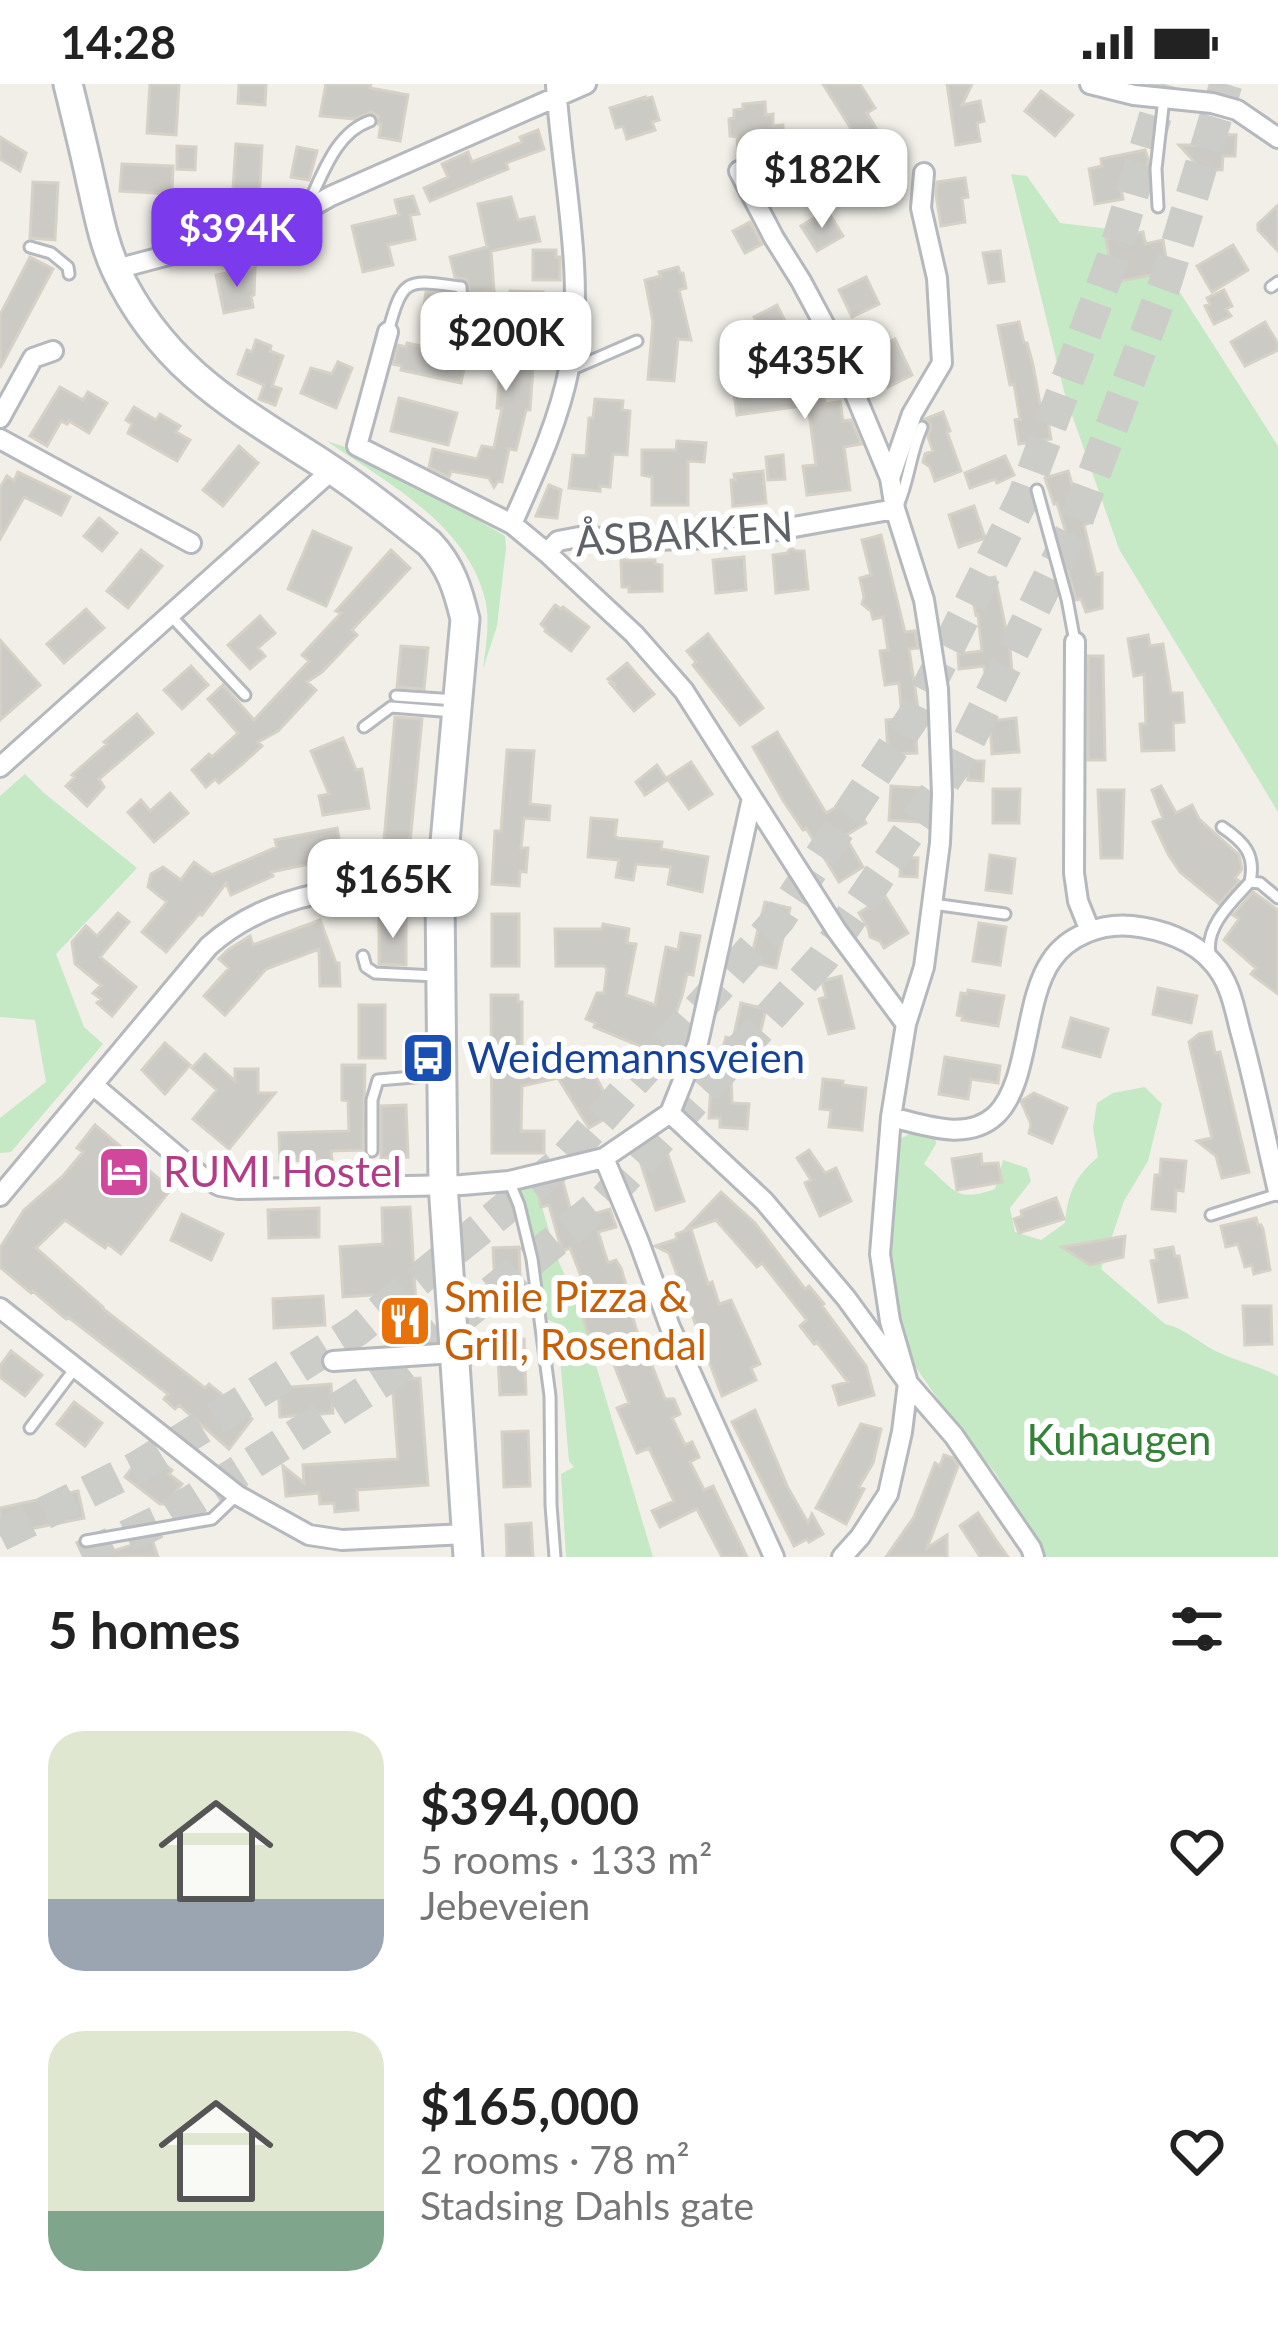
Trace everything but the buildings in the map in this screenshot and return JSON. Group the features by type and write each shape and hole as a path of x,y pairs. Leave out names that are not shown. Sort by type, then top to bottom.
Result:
{"main road":[{"path":"68,84 104,238 150,327 201,383 416,532 442,557 456,582 465,619 440,885 443,1184 467,1545"}],"street":[{"path":"116,269 241,236 446,148 556,90 586,84"},
{"path":"1090,84 1237,110 1278,138"},
{"path":"512,524 557,418 569,366 574,275 556,90"},
{"path":"740,171 832,339 890,478 924,600 938,689 943,794 933,904 891,1117 880,1254 890,1321 908,1383 888,1494 842,1557"},
{"path":"890,478 913,414 942,363 937,278 921,208 924,173"},
{"path":"388,332 357,446 512,524 634,634 684,691 837,931 906,1024"},
{"path":"0,418 34,358 53,351"},
{"path":"0,439 191,543"},
{"path":"0,767 332,470"},
{"name":"ÅSBAKKEN","path":"547,553 558,541 579,537 738,537 895,509"},
{"path":"1075,642 1074,873 1090,931"},
{"path":"93,1084 201,1176 238,1189 508,1181 604,1158 670,1113 698,1043 752,798"},
{"path":"0,1196 209,946 245,919 340,888 440,885"},
{"path":"891,1117 956,1131 993,1118 1015,1080 1039,988 1051,961 1069,942 1090,931 1118,925 1149,928 1180,939 1210,959 1228,983 1278,1192"},
{"path":"670,1113 764,1201 846,1298 908,1383 955,1436 1034,1557"},
{"path":"604,1158 670,1327 774,1557"},
{"path":"0,1308 237,1495 309,1535 467,1545"},
{"path":"333,1361 454,1353"}],"lane":[{"path":"1158,208 1156,169 1164,98"},
{"path":"312,208 311,198 341,140 354,126 370,121"},
{"path":"30,247 51,253 68,267 69,274"},
{"path":"388,332 396,300 416,281 461,287 462,300"},
{"path":"569,366 577,367 637,340"},
{"path":"895,509 904,494 909,461 922,427"},
{"path":"1037,490 1075,642"},
{"path":"171,616 245,694"},
{"path":"396,695 459,706"},
{"path":"364,727 392,707 459,706"},
{"path":"1210,959 1208,940 1227,907 1250,882 1252,857 1243,842 1222,827"},
{"path":"1250,882 1260,883 1278,898"},
{"path":"933,904 1005,914"},
{"path":"363,956 366,967 375,974 441,976"},
{"path":"372,1151 372,1100 378,1080 442,1075"},
{"path":"508,1181 532,1259 550,1396 555,1557"},
{"path":"1211,1215 1278,1192"},
{"path":"30,1428 76,1367"},
{"path":"86,1541 212,1520 237,1495"}],"green space":[{"path":"1011,174 1027,176 1060,223 1142,233 1278,446 1278,812 1119,549 1065,395"},
{"path":"327,441 354,450 366,463 505,536 497,626 483,669 486,604 474,569 459,545 397,488"},
{"path":"25,774 137,868 56,954 84,1027 103,1044 11,1152 0,1153 0,1118 46,1082 35,1020 0,1017 0,796"},
{"name":"Kuhaugen","path":"1145,1087 1162,1104 1148,1161 1124,1201 1101,1269 1165,1324 1278,1376 1278,1557 1045,1557 996,1474 908,1356 888,1255 900,1139 913,1132 935,1136 936,1144 924,1164 962,1194 995,1189 1003,1160 1027,1168 1031,1181 1010,1208 1015,1232 1041,1240 1065,1223 1074,1186 1098,1157 1093,1128 1097,1103 1113,1093"},
{"path":"535,1184 558,1260 578,1305 653,1557 566,1557 561,1474 574,1467 569,1461 557,1324 545,1318 539,1272 517,1192"}],"tunnel":[{"path":"0,1535 138,1467 357,1330 562,1162 779,919 914,716 1024,496 1113,258 1165,84"},
{"path":"82,1557 162,1520 382,1381 603,1202 823,958 961,756 1075,525 1166,281 1226,84"}],"place":[{"name":"Weidemannsveien","path":"428,1058"},
{"name":"RUMI Hostel","path":"124,1172"},
{"name":"Smile Pizza & Grill, Rosendal","path":"405,1321"}]}
